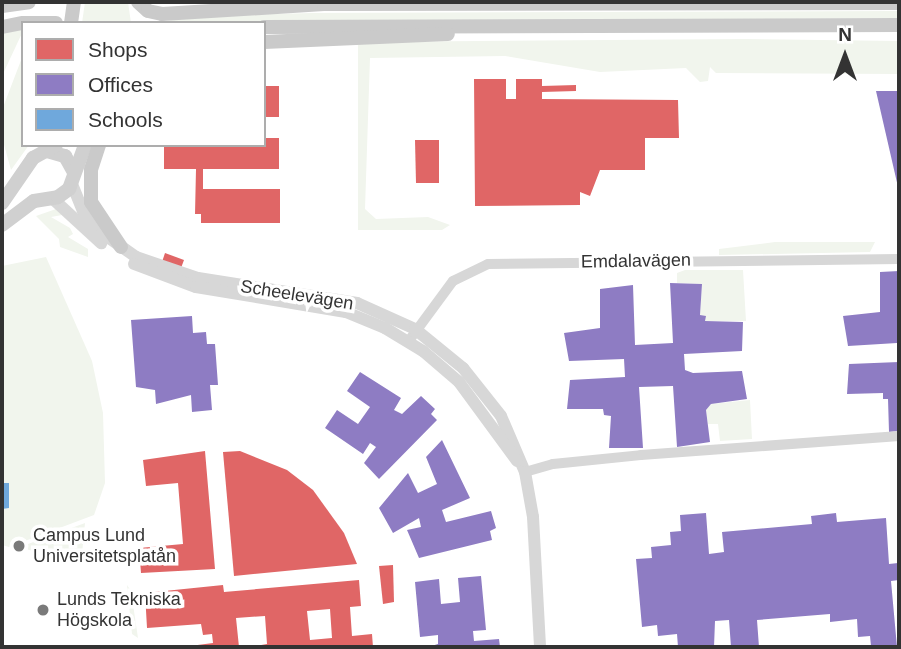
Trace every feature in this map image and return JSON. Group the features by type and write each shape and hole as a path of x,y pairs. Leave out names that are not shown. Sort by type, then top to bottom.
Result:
{"main road":[{"path":"2,5 29,2"},
{"path":"71,21 74,2"},
{"path":"138,2 148,11 162,14 324,4 899,3"},
{"path":"138,2 139,21"},
{"path":"2,27 21,23"},
{"path":"266,27 899,25"},
{"path":"266,42 542,27"},
{"path":"2,225 48,198 73,178 84,147"},
{"path":"98,147 91,169 91,202 121,247"},
{"path":"2,203 29,164 52,148 65,156 73,178"},
{"path":"29,164 29,186 48,198"}],"street":[{"name":"Scheelevägen","path":"73,178 84,213 121,247 181,274 357,303 415,329 463,368 488,398 515,440 525,472 533,517 540,647"},
{"name":"Scheelevägen","path":"48,198 102,243 152,274 196,287 346,312 408,342 439,364 476,401 525,472"},
{"name":"Emdalavägen","path":"408,342 453,281 488,264 899,259"},
{"path":"525,472 552,464 630,456 899,436"}],"shaded area":[{"path":"85,2 128,2 131,21 82,21"},
{"path":"899,11 899,18 165,21 200,16 312,13"},
{"path":"21,29 21,35 2,76 2,32"},
{"path":"745,39 899,41 899,74 716,73 710,67 708,81 700,82 686,68 600,72 505,56 370,58 365,209 376,219 428,217 450,225 442,230 358,230 358,42"},
{"path":"21,60 21,147 28,147 11,170 3,141 2,110"},
{"path":"56,209 62,215 51,217 70,228 73,234 68,237 88,249 88,257 60,247 59,239 36,216"},
{"path":"775,242 875,242 870,252 719,255 719,249"},
{"path":"46,257 92,361 103,413 105,483 94,515 9,547 2,545 2,266"},
{"path":"685,270 743,270 746,321 705,321 700,315 702,284 677,283 677,273"},
{"path":"750,400 752,439 720,441 718,424 708,424 706,410 711,404"},
{"path":"85,523 81,564 22,548 28,544"},
{"path":"127,585 131,591 138,638 132,634"}],"building: Shops":[{"path":"474,79 506,79 506,99 516,99 516,79 542,79 542,86 576,85 576,91 542,92 542,99 678,100 679,138 645,138 645,170 600,170 590,196 580,192 580,205 475,206"},
{"path":"266,86 279,86 279,117 266,117"},
{"path":"266,138 279,138 279,169 203,169 203,189 280,189 280,223 201,223 201,214 195,214 196,169 164,169 164,147 266,147"},
{"path":"415,140 439,140 439,183 416,183"},
{"path":"165,253 184,260 181,268 162,262"},
{"path":"205,451 215,569 141,573 139,548 183,544 178,483 146,486 143,460"},
{"path":"240,451 287,470 313,490 344,533 357,564 234,576 223,452"},
{"path":"393,565 394,602 383,604 379,566"},
{"path":"359,580 361,606 350,607 352,636 372,634 373,647 249,647 267,644 265,616 236,618 239,647 182,647 213,643 212,634 203,635 201,624 147,628 145,593 223,585 224,592","holes":["330,609 332,638 310,640 307,611"]}],"building: Offices":[{"path":"876,91 899,91 899,187 898,187"},
{"path":"899,271 899,348 897,343 848,346 843,316 880,312 880,272"},
{"path":"670,283 702,284 700,315 706,316 705,321 743,322 742,351 684,354 685,370 693,373 742,371 747,399 711,404 706,410 710,442 677,447 673,386 639,387 643,448 609,448 611,416 604,415 603,409 567,409 570,380 625,377 624,359 569,361 564,333 600,328 600,289 633,285 635,345 673,343"},
{"path":"192,316 193,333 206,332 207,344 215,344 218,385 210,385 212,410 192,412 191,395 156,404 155,390 136,387 131,320"},
{"path":"899,362 899,431 889,432 888,399 883,399 883,393 847,394 849,364"},
{"path":"360,372 401,398 394,410 402,414 421,396 435,409 431,414 437,420 379,479 364,463 376,447 370,443 363,454 325,428 337,410 358,424 370,407 347,391"},
{"path":"442,440 470,498 442,510 446,522 491,511 496,528 490,531 492,540 419,558 407,530 421,527 419,518 393,533 379,508 408,473 418,493 437,484 426,457"},
{"path":"706,513 709,554 724,552 722,532 812,524 811,516 836,513 837,522 886,518 889,564 898,563 899,580 891,581 897,647 871,646 870,636 858,637 857,619 830,622 830,614 757,620 759,647 731,647 729,620 715,621 714,647 678,647 677,634 658,636 657,625 642,627 636,559 652,558 651,547 671,545 670,532 681,531 680,515"},
{"path":"481,576 486,630 473,631 474,641 499,639 500,647 428,647 438,644 438,635 420,637 415,582 439,579 441,604 460,602 458,578"}],"building: Schools":[{"path":"2,483 9,483 9,508 2,509"}],"place":[{"name":"Campus Lund Universitetsplatån","path":"19,546"},
{"name":"Lunds Tekniska Högskola","path":"43,610"}]}
